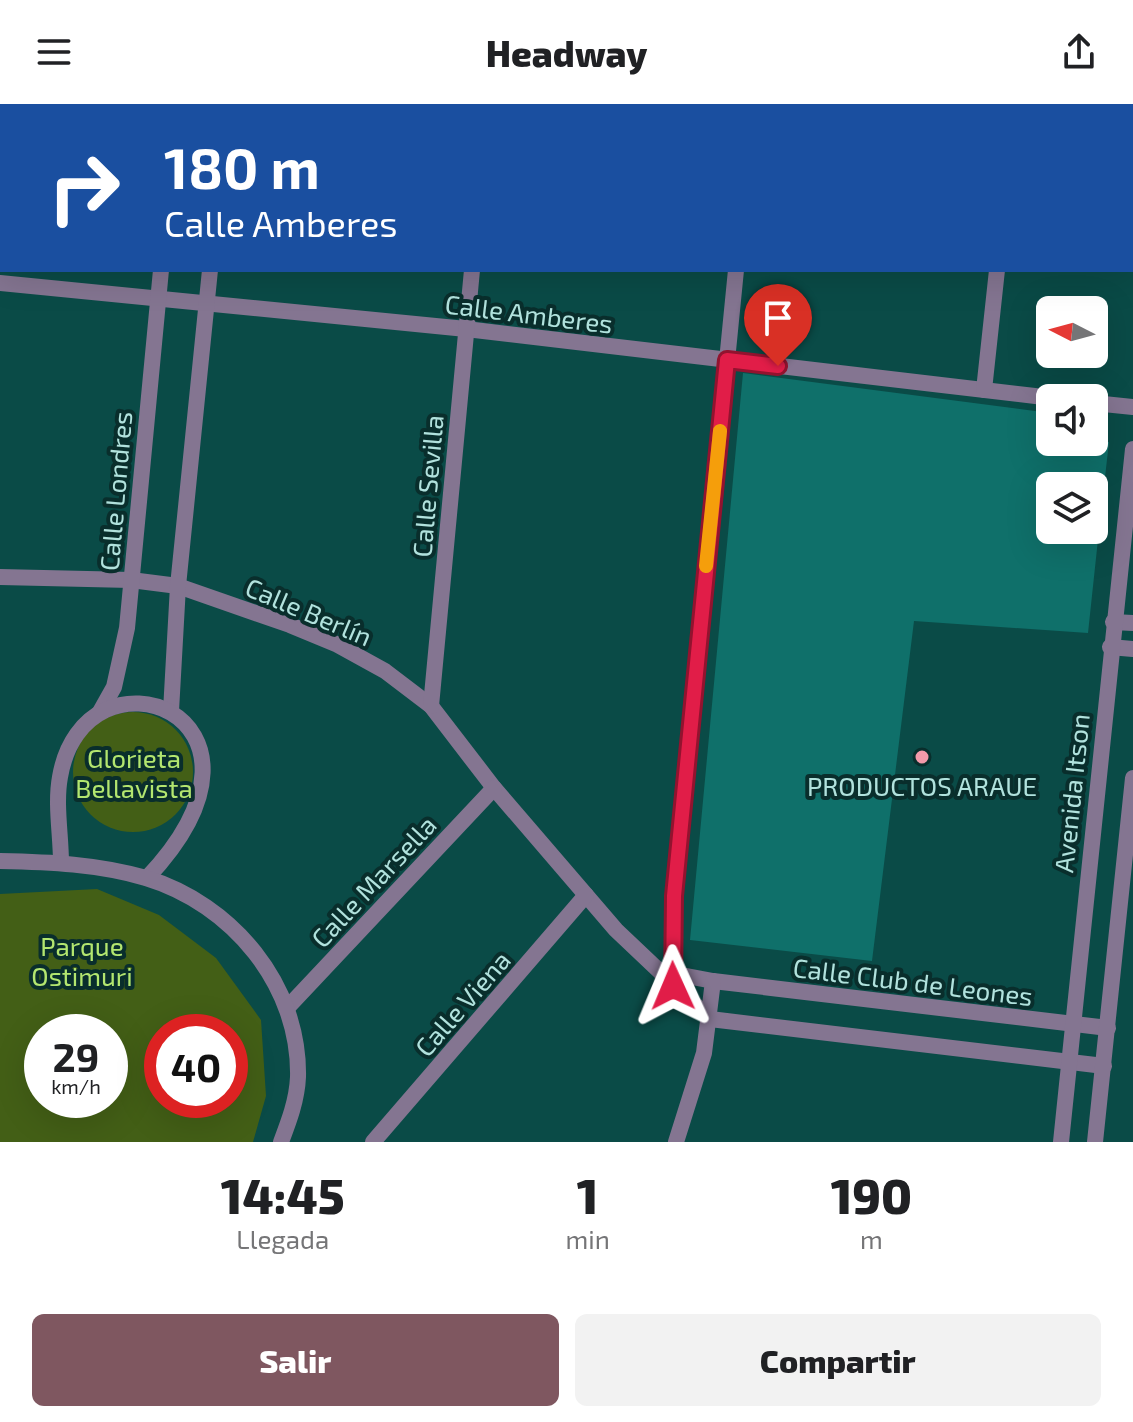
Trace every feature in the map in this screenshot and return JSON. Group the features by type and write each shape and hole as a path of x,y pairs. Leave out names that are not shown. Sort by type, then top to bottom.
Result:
{"street":[{"name":"Calle Londres","path":"61,863 60,777 83,724 100,712 114,687 122,660 161,272"},
{"path":"171,711 178,586 210,272"},
{"name":"Calle Sevilla","path":"431,706 472,272"},
{"path":"676,1142 710,1019 713,981 668,976 736,272"},
{"path":"984,390 997,272"},
{"name":"Calle Amberes","path":"0,283 207,301 466,329 1036,396"},
{"path":"1108,404 1133,407"},
{"name":"Avenida Itson","path":"1061,1142 1110,647 1133,449"},
{"name":"Calle Berlín","path":"0,577 131,580 178,586 336,644 385,671 431,706 494,788 586,895 710,1019"},
{"path":"1113,622 1133,623"},
{"path":"1110,647 1133,649"},
{"path":"100,712 145,704 171,711 184,720 198,744 204,775 202,790 183,833 147,878"},
{"path":"1095,1142 1133,778"},
{"name":"Calle Marsella","path":"288,1007 494,788"},
{"path":"0,861 61,863 147,878 209,906 255,953 288,1007 298,1079 293,1111 281,1142"},
{"name":"Calle Viena","path":"373,1142 586,895"},
{"name":"Calle Club de Leones","path":"713,981 1108,1028"},
{"path":"710,1019 1104,1066"}],"green space":[{"name":"Glorieta Bellavista","path":"133,712 156,716 176,729 189,749 193,772 189,795 176,815 156,828 133,832 110,828 90,815 77,795 73,772 77,749 90,729 110,716"},
{"name":"Parque Ostimuri","path":"97,889 159,915 216,958 261,1020 266,1096 253,1142 0,1142 0,894"}],"building":[{"path":"743,373 1036,411 1036,456 1107,456 1106,472 1036,472 1036,544 1098,544 1088,633 914,621 872,961 690,940"}],"slow traffic":[{"path":"706,566 720,431"}],"place":[{"name":"PRODUCTOS ARAUE","path":"922,757"}],"route":[{"path":"673,986 674,896 727,360 778,366"}]}
